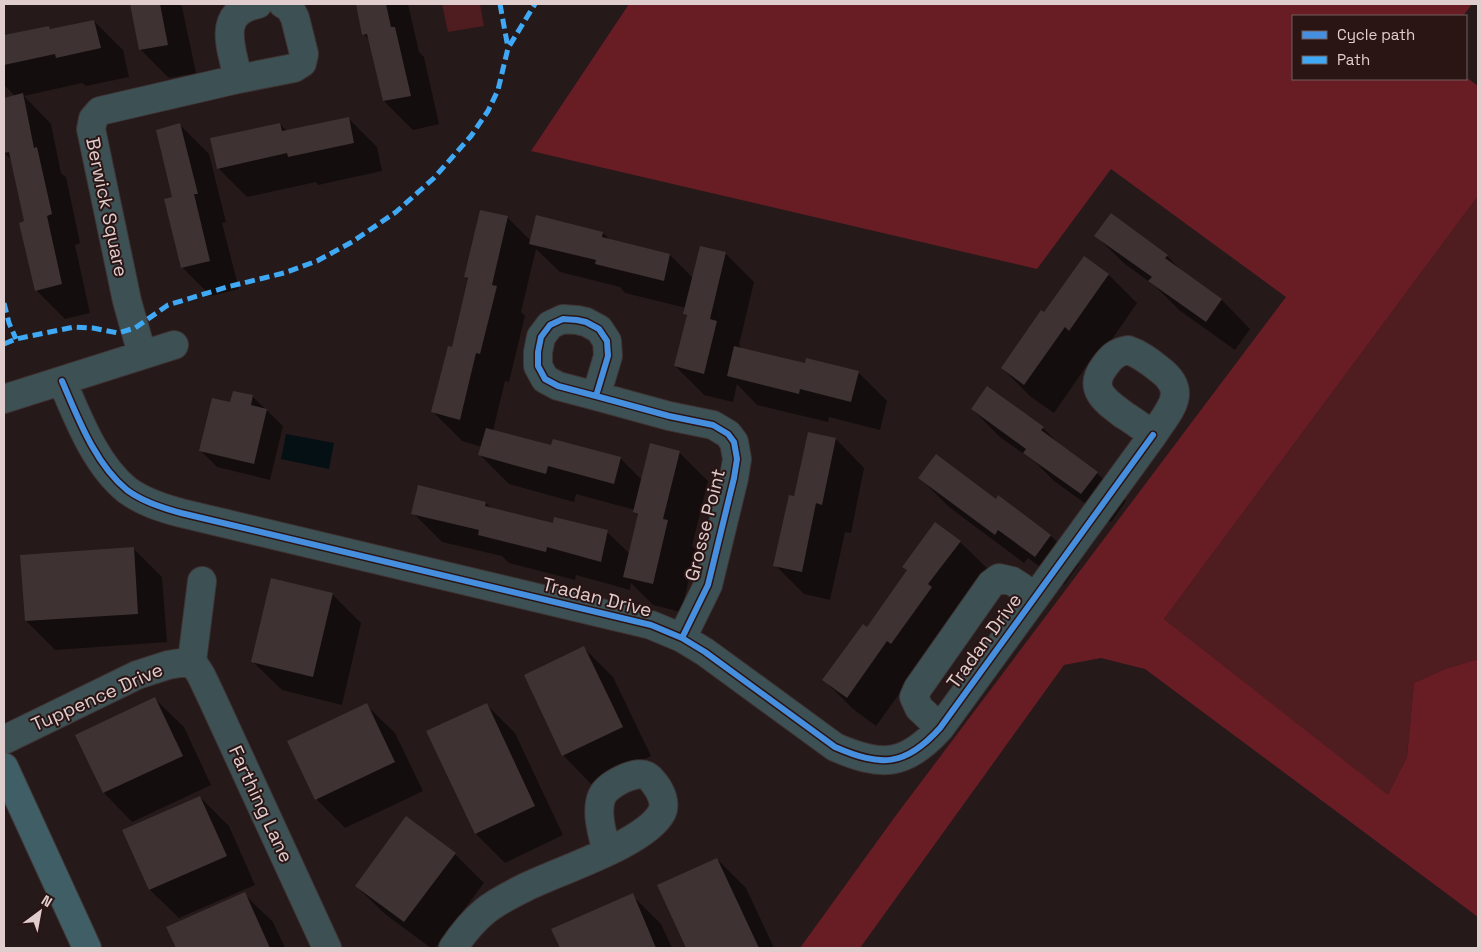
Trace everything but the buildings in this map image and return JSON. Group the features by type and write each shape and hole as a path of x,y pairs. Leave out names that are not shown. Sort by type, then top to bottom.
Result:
{"main road":[{"path":"4,767 87,948"}],"street":[{"path":"238,79 229,34 230,22 237,12 248,6 258,4"},
{"name":"Berwick Square","path":"142,354 127,301 91,129 93,119 100,111 294,68 302,63 304,54 296,18 290,8 284,4"},
{"path":"4,399 174,345"},
{"name":"Tradan Drive","path":"62,381 92,445 111,474 128,490 152,505 651,625 682,638 705,652 835,747 853,755 872,760 893,760 913,754 928,742 1153,435"},
{"name":"Grosse Point","path":"596,396 669,416 713,425 728,434 734,442 737,459 734,478 708,585 682,638"},
{"path":"940,728 919,708 914,697 918,688 991,584 999,578 1012,581 1036,596"},
{"path":"192,661 202,581"},
{"name":"Tuppence Drive","path":"4,740 137,675 168,665 192,661"},
{"name":"Farthing Lane","path":"192,661 211,696 327,948"},
{"path":"453,948 485,911 524,888 607,852"}],"shaded area":[{"path":"442,4 480,4 484,26 448,32"},
{"path":"629,4 1472,4 1464,15 1292,15 1292,80 1467,80 1467,78 1478,86 1478,196 1164,619 1388,795 1407,757 1414,683 1445,669 1478,659 1478,917 1145,669 1101,658 1064,665 860,948 800,948 894,818 1286,297 1111,169 1037,269 531,151"},
{"path":"1478,196 1478,659 1445,669 1414,683 1407,757 1388,796 1164,619"},
{"path":"286,434 334,443 329,469 281,459"}],"marked path":[{"path":"500,4 508,48"},
{"path":"4,344 16,339 74,327 93,328 118,333 135,328 168,305 227,287 284,273 317,261 352,242 396,212 434,178 471,136 488,111 498,90 508,48 535,4"},
{"path":"4,303 9,323 16,339"}],"cycle path":[{"path":"596,396 608,356 607,341 599,329 586,322 563,319 550,325 541,337 538,352 538,366 545,379 558,386 669,416 713,425 728,434 734,442 737,459 734,478 708,585 682,638"},
{"path":"62,381 88,440 106,467 127,490 146,501 181,513 651,625 682,638 705,652 835,747 851,754 879,760 892,760 904,756 927,741 940,728 1153,435"}]}
